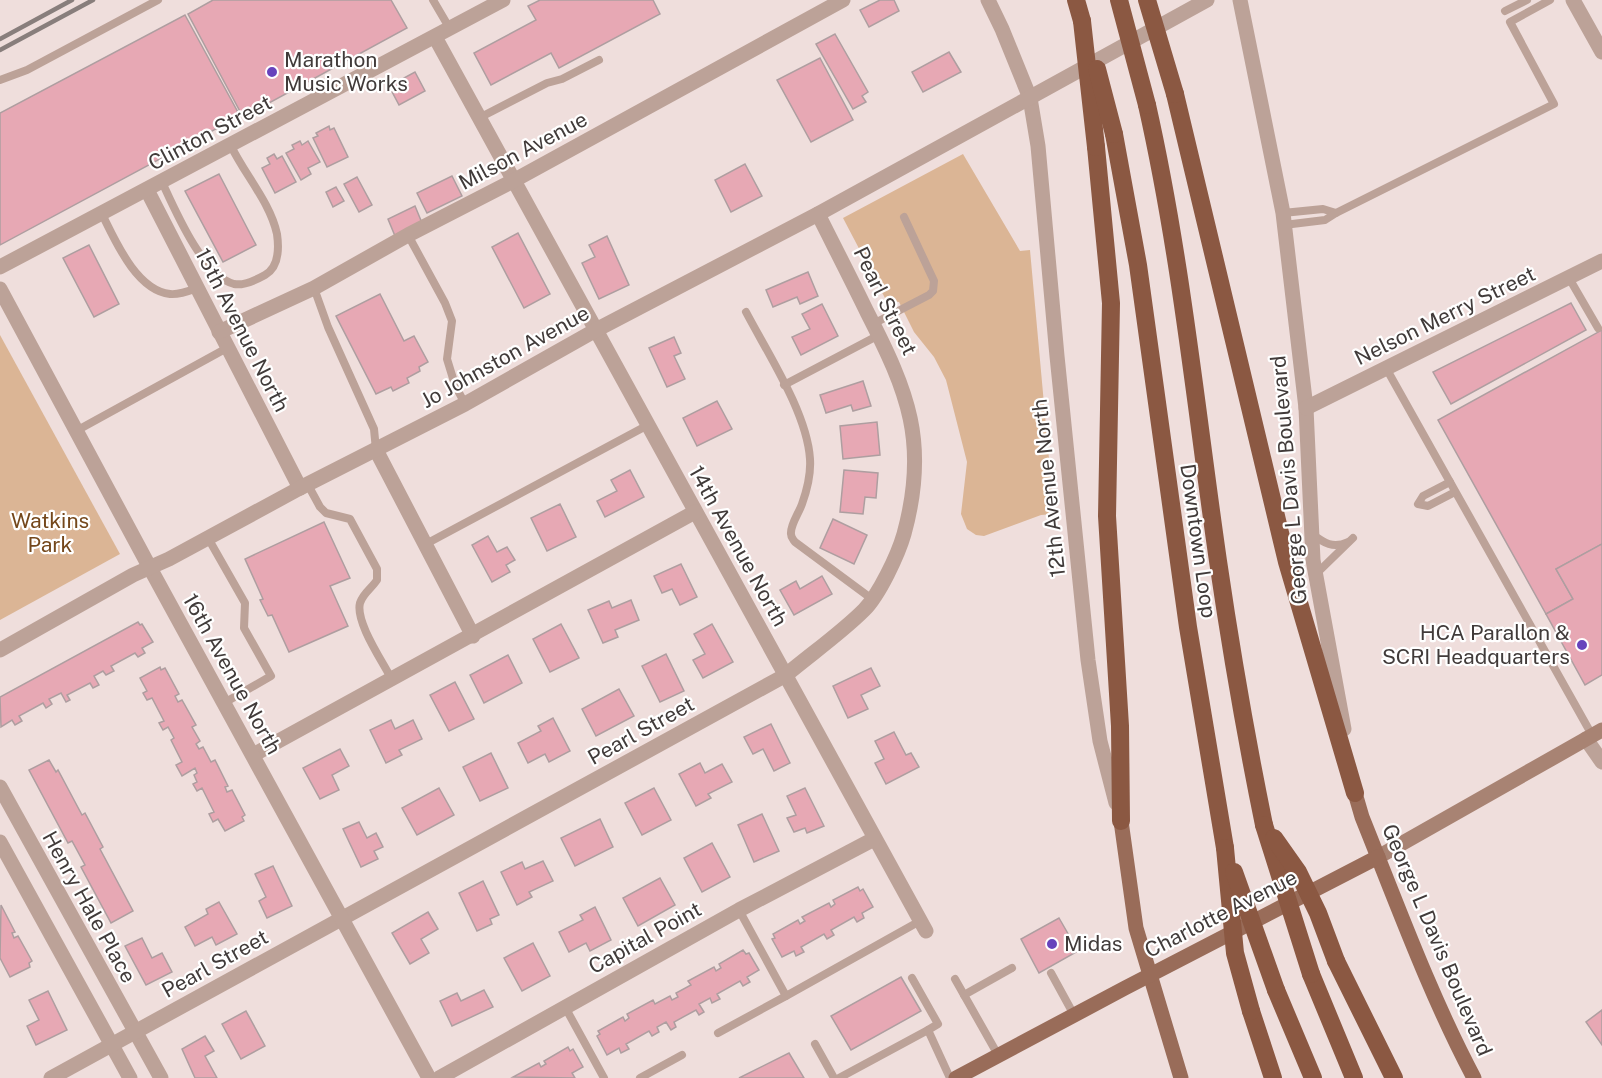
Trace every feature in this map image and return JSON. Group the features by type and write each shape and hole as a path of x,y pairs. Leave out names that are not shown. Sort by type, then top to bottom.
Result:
{"highway":[{"name":"Downtown Loop","path":"1076,0 1114,134 1138,265 1188,627 1225,848 1276,990 1313,1078"},
{"name":"Downtown Loop","path":"1119,0 1147,105 1161,170 1189,339 1218,560 1243,723 1264,825 1311,974 1354,1078"},
{"path":"1148,0 1175,94 1287,562 1355,794"},
{"path":"1082,21 1111,303 1107,516 1120,726 1121,821"},
{"path":"1264,825 1298,872 1318,913 1336,961 1394,1078"},
{"path":"1225,848 1235,953 1273,1078"}],"main road":[{"path":"1378,857 1593,735"},
{"name":"George L Davis Boulevard","path":"1355,794 1362,817 1424,969 1474,1078"},
{"name":"12th Avenue North","path":"1121,821 1136,928 1150,974"},
{"name":"Charlotte Avenue","path":"956,1078 1150,974 1378,857"},
{"path":"1150,974 1181,1078"}],"street":[{"name":"Clinton Street","path":"0,267 503,0"},
{"name":"Milson Avenue","path":"219,332 314,288 843,0"},
{"name":"12th Avenue North","path":"988,0 1030,98 1038,146 1088,660 1100,741 1121,821"},
{"name":"Jo Johnston Avenue","path":"0,650 132,575 150,568 465,404 596,330 818,214 1207,0"},
{"name":"George L Davis Boulevard","path":"1239,0 1283,219 1306,408 1316,575 1355,794"},
{"path":"1573,0 1602,52"},
{"name":"14th Avenue North","path":"435,38 923,926"},
{"name":"15th Avenue North","path":"147,190 227,348 304,487"},
{"name":"Pearl Street","path":"51,1078 786,675 865,609 899,548 912,505 915,483 914,443 908,409 898,375 818,214"},
{"name":"Nelson Merry Street","path":"1306,408 1602,261"},
{"name":"16th Avenue North","path":"0,289 429,1078"},
{"path":"376,450 473,636"},
{"path":"253,755 695,512"},
{"path":"1593,735 1602,762"},
{"name":"Henry Hale Place","path":"0,787 161,1078"},
{"name":"Capital Point","path":"439,1078 739,910 874,839"},
{"path":"0,842 130,1078"}],"lane":[{"path":"0,80 27,70 158,0"},
{"path":"433,0 450,29"},
{"path":"1505,11 1527,0"},
{"path":"1283,219 1324,220 1554,104 1510,22 1550,0"},
{"path":"479,118 599,60"},
{"path":"162,182 209,268 223,279 236,284 254,281 268,273 276,261 279,248 273,219 231,146"},
{"path":"102,214 133,270 154,288 169,294 185,293 197,288"},
{"path":"784,385 876,330 933,291 934,281 904,217"},
{"path":"408,235 445,303 452,321 447,359 455,385 465,404"},
{"path":"1569,278 1598,328"},
{"path":"314,288 328,327 374,429 376,450"},
{"path":"746,312 806,433 810,460 809,481 791,537 872,599"},
{"path":"76,431 227,348"},
{"path":"1386,368 1593,735"},
{"path":"424,545 648,425"},
{"path":"1450,482 1423,496 1418,504 1428,506 1455,492"},
{"path":"304,487 326,513 350,519 377,569 377,580 364,595 359,609 364,626 392,680"},
{"path":"1312,534 1331,545 1338,546 1353,538 1316,575"},
{"path":"208,537 245,603 244,628 271,676 224,703"},
{"path":"739,910 786,996"},
{"path":"718,1033 923,926"},
{"path":"964,995 1012,968"},
{"path":"1051,973 1074,1014"},
{"path":"840,1078 938,1024 912,978"},
{"path":"955,979 998,1055"},
{"path":"565,1007 604,1078"},
{"path":"928,1030 950,1078"},
{"path":"815,1044 834,1078"},
{"path":"640,1078 682,1055"}],"green space":[{"path":"963,154 1020,251 1030,250 1054,514 1041,515 984,536 976,535 967,529 961,514 967,462 946,380 934,357 914,332 899,302 886,300 843,218"},
{"name":"Watkins Park","path":"0,335 120,554 0,620"}],"building":[{"name":"Marathon Music Works","path":"213,0 391,0 407,28 243,117 188,14"},
{"path":"540,0 653,0 660,14 559,68 551,53 491,85 474,53 536,20 528,6"},
{"path":"880,0 894,0 899,11 869,27 860,10"},
{"path":"185,15 240,116 0,245 0,113"},
{"path":"835,34 868,92 862,96 866,102 853,109 816,44"},
{"path":"949,52 961,72 923,92 912,72"},
{"path":"820,58 853,120 811,142 777,80"},
{"path":"415,72 425,91 399,105 389,86"},
{"path":"329,126 330,130 334,128 348,157 327,167 313,138 318,136 316,133"},
{"path":"300,141 302,145 308,141 320,162 308,168 311,174 301,180 286,153 294,149 292,145"},
{"path":"274,154 277,159 282,156 296,182 275,193 262,168 270,164 267,158"},
{"path":"745,164 762,196 731,212 715,180"},
{"path":"219,174 256,245 223,262 185,191"},
{"path":"452,176 462,196 427,213 417,193"},
{"path":"357,177 372,205 359,212 344,184"},
{"path":"336,187 344,201 333,207 326,192"},
{"path":"415,206 422,223 395,236 388,219"},
{"path":"518,233 550,294 524,308 492,247"},
{"path":"607,236 629,285 599,299 582,263 595,257 589,245"},
{"path":"89,245 119,304 94,317 63,258"},
{"path":"808,272 818,296 800,304 797,297 773,307 766,290"},
{"path":"380,294 404,341 414,336 428,362 419,367 420,371 407,378 409,383 393,391 391,387 376,394 336,316"},
{"path":"1571,303 1586,330 1451,404 1433,372"},
{"path":"822,304 838,336 801,355 792,337 810,329 802,314"},
{"path":"1602,330 1602,544 1556,569 1573,599 1546,614 1438,420"},
{"path":"674,337 681,353 674,356 685,379 667,387 649,348"},
{"path":"863,381 871,406 853,411 851,405 826,413 820,395"},
{"path":"717,401 732,429 697,446 683,418"},
{"path":"877,422 880,455 843,459 840,426"},
{"path":"630,470 644,497 605,517 597,501 617,491 611,480"},
{"path":"844,470 878,473 876,498 865,497 863,514 840,512"},
{"path":"560,504 576,537 547,551 531,518"},
{"path":"833,519 867,535 854,564 820,548"},
{"path":"324,522 350,578 330,586 348,626 289,652 272,615 268,616 260,600 263,599 245,559"},
{"path":"488,536 497,552 507,547 515,560 506,565 510,572 492,582 472,545"},
{"name":"HCA Parallon & SCRI Headquarters","path":"1602,544 1602,675 1585,685 1546,614 1573,599 1556,569"},
{"path":"681,564 697,597 680,605 672,589 662,593 654,576"},
{"path":"822,576 832,594 794,615 780,590 796,581 800,589"},
{"path":"631,600 639,620 615,630 618,637 603,643 588,610 609,601 612,608"},
{"path":"138,622 142,624 153,642 142,648 145,653 138,657 135,653 111,666 114,671 106,675 103,671 94,676 99,685 93,688 90,683 67,695 70,700 66,702 61,693 49,699 52,704 46,708 43,703 19,716 22,721 15,725 12,720 1,727 0,697"},
{"path":"561,624 579,658 550,672 533,639"},
{"path":"712,624 733,662 703,678 693,660 705,654 694,634"},
{"path":"666,654 684,691 660,702 642,666"},
{"path":"508,655 522,683 484,703 470,675"},
{"path":"160,667 161,670 165,668 179,694 175,696 178,702 182,700 196,725 192,727 200,741 196,744 199,749 203,747 211,762 215,760 228,786 225,787 227,792 232,790 245,815 242,817 244,821 225,831 218,819 213,822 209,814 214,812 202,788 197,791 193,784 197,782 194,775 197,773 195,768 182,776 176,765 182,762 171,740 174,738 168,727 163,730 159,723 164,721 152,698 147,700 143,693 147,691 140,678"},
{"path":"871,668 880,686 861,695 868,709 848,718 833,686"},
{"path":"455,682 474,719 449,731 430,695"},
{"path":"619,689 634,716 596,736 582,709"},
{"path":"553,718 570,751 549,762 545,754 528,763 518,743 541,731 538,726"},
{"path":"391,720 395,729 413,720 422,739 399,750 402,755 386,763 370,730"},
{"path":"771,724 790,763 774,771 763,749 753,754 744,737"},
{"path":"894,732 906,755 911,753 919,767 886,784 875,763 884,759 875,741"},
{"path":"340,749 349,766 332,775 339,790 320,799 303,768"},
{"path":"491,753 508,788 480,801 463,767"},
{"path":"49,760 56,772 58,770 82,815 85,813 103,847 100,849 133,911 111,923 81,867 85,865 72,841 68,843 29,770"},
{"path":"700,763 705,773 722,764 732,782 708,794 711,798 696,806 679,774"},
{"path":"439,788 454,815 417,835 402,808"},
{"path":"654,788 671,820 642,835 625,803"},
{"path":"805,788 824,826 807,833 805,828 794,832 787,818 796,815 787,796"},
{"path":"762,814 779,851 754,862 738,825"},
{"path":"600,819 613,847 575,866 561,838"},
{"path":"359,822 367,838 376,833 383,847 374,851 378,859 361,867 343,829"},
{"path":"712,843 730,877 702,892 684,858"},
{"path":"543,861 553,881 529,892 532,897 517,905 501,872 522,862 525,869"},
{"path":"273,866 292,906 267,918 259,901 266,897 255,874"},
{"path":"660,878 675,905 638,926 623,898"},
{"path":"483,881 499,915 490,919 492,924 477,931 459,893"},
{"path":"858,887 860,891 863,889 873,907 862,913 864,918 857,922 854,917 831,930 834,935 827,939 824,934 801,947 804,952 796,956 794,951 782,957 772,939 775,938 773,934 798,920 800,924 805,921 802,917 829,903 831,907 835,904 833,900"},
{"path":"219,902 237,934 216,945 212,937 195,946 185,927 208,914 206,909"},
{"path":"1,905 15,932 12,933 14,938 18,936 32,961 29,963 30,967 10,977 0,958"},
{"path":"595,907 611,940 590,951 586,943 569,952 559,932 583,920 580,915"},
{"path":"428,912 438,929 421,939 429,953 410,964 392,933"},
{"path":"1059,918 1078,951 1039,973 1021,939"},
{"path":"142,938 152,958 162,953 172,972 146,985 125,946"},
{"path":"533,943 550,976 522,991 504,958"},
{"path":"743,950 746,954 749,953 759,970 747,977 750,982 743,986 740,981 717,994 720,999 712,1003 710,998 699,1004 704,1012 699,1015 696,1010 674,1022 676,1027 671,1030 666,1022 657,1027 659,1032 652,1036 649,1031 626,1044 629,1049 621,1053 619,1048 607,1055 597,1036 600,1034 598,1031 623,1017 625,1021 629,1018 627,1014 653,1000 655,1004 670,996 672,1000 678,997 676,993 691,985 688,981 714,967 716,971 721,968 719,964"},
{"path":"901,977 921,1011 851,1050 831,1016"},
{"path":"484,990 493,1007 452,1026 440,1001 457,993 461,1001"},
{"path":"48,991 67,1030 36,1045 27,1026 39,1020 29,1000"},
{"path":"1602,1010 1602,1045 1586,1022"},
{"path":"246,1011 265,1046 241,1059 222,1024"},
{"path":"205,1036 214,1051 205,1056 217,1078 195,1078 182,1049"},
{"path":"568,1047 570,1051 573,1049 583,1067 572,1073 575,1078 513,1077 539,1063 541,1067 546,1064 544,1061"},
{"path":"789,1053 804,1078 739,1078"}],"railway":[{"path":"0,39 72,0"},
{"path":"0,50 93,0"}],"place":[{"name":"Marathon Music Works","path":"272,72"},
{"name":"HCA Parallon & SCRI Headquarters","path":"1582,645"},
{"name":"Midas","path":"1052,944"}]}
